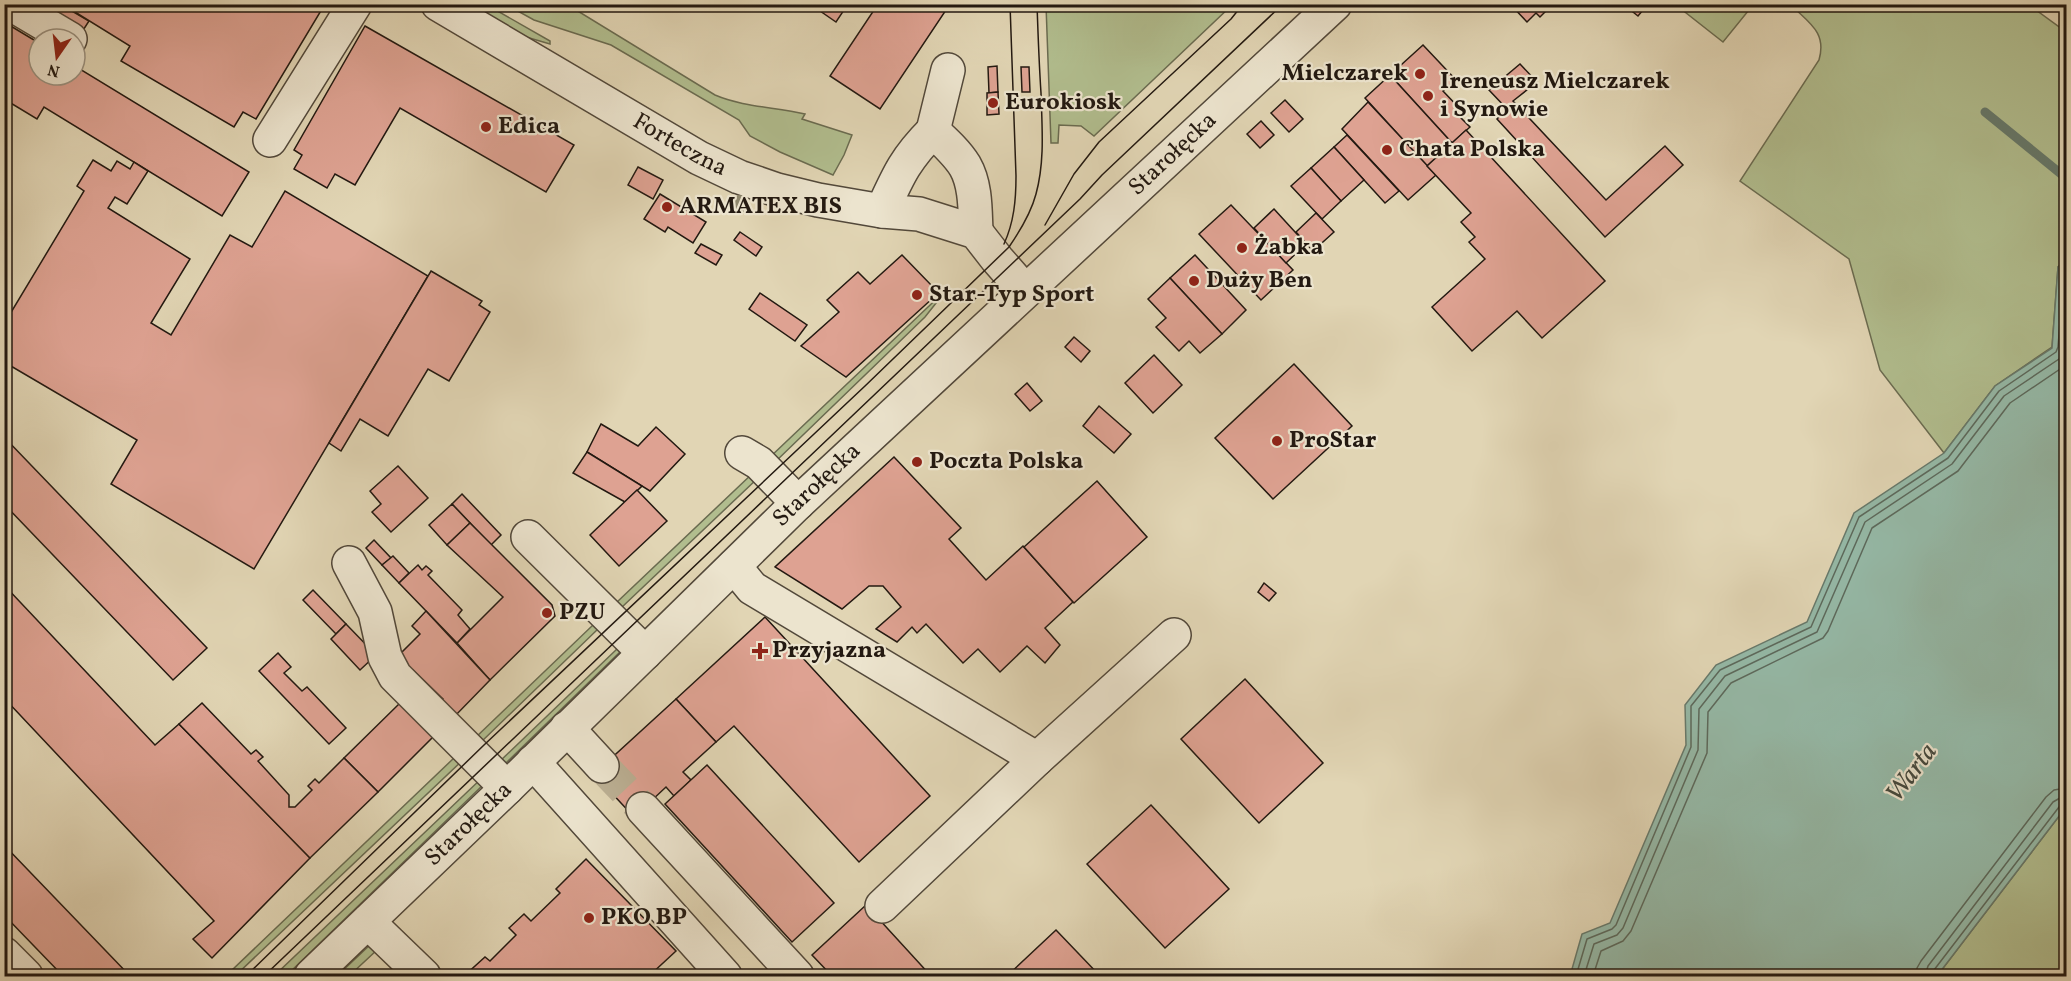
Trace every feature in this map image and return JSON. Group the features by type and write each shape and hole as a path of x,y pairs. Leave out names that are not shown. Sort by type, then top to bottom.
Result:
{"street":[{"path":"11,4 50,27"},
{"path":"270,140 355,4"},
{"name":"Forteczna","path":"438,4 718,168 739,177 777,190 818,200 882,211 919,214 976,232"},
{"name":"Starołęcka","path":"310,976 507,788 798,503 1335,4"},
{"path":"882,211 912,152 933,131 948,70"},
{"path":"933,131 950,147 966,168 975,199 976,232 1025,291"},
{"path":"742,453 759,463 798,503"},
{"path":"528,537 645,653"},
{"path":"348,563 375,612 385,657 395,676 507,788"},
{"path":"734,566 752,588 1037,759"},
{"path":"882,906 1037,759 1174,635"},
{"path":"567,728 602,766"},
{"path":"533,762 725,976"},
{"path":"643,809 797,976"},
{"path":"368,922 424,976"},
{"path":"4,954 26,976"}],"shaded area":[{"path":"1046,4 1232,5 1094,136 1081,126 1059,125 1058,143 1051,143"},
{"path":"469,5 487,5 550,41 550,44 526,37"},
{"path":"507,5 568,5 715,95 748,104 805,114 802,119 852,135 844,155 833,175 780,152 750,136 739,120 611,45 534,20"},
{"path":"1676,5 1753,5 1723,42"},
{"path":"1791,5 2029,5 2066,32 2066,261 2058,267 2052,347 1995,386 1944,453 1880,370 1849,259 1740,181 1819,60 1821,42 1815,29"},
{"path":"948,288 925,317 773,464 768,459"},
{"path":"754,472 759,477 621,608 616,603"},
{"path":"594,624 598,629 479,744 474,739"},
{"path":"618,648 621,651 504,765 498,763"},
{"path":"455,757 465,758 235,976 230,972"},
{"path":"484,776 485,783 286,976 274,976"},
{"path":"2066,807 2066,976 1937,976"},
{"path":"372,943 378,949 349,976 337,976"}],"water":[{"name":"Warta","path":"2066,261 2066,807 1937,976 1570,976 1582,934 1610,923 1686,745 1685,705 1716,665 1807,622 1854,513 1944,453 1995,386 2052,348 2058,267"}],"building":[{"path":"60,4 89,21 85,27 68,27 52,17"},
{"path":"62,4 325,4 256,119 243,112 234,127 121,61 130,46"},
{"path":"810,4 848,4 836,22"},
{"path":"878,4 950,4 880,109 830,76"},
{"path":"1510,4 1553,4 1540,17 1536,13 1527,22"},
{"path":"1623,4 1648,4 1638,16"},
{"path":"4,22 27,36 27,87 87,87 87,73 249,172 222,216 44,107 37,119 4,99"},
{"name":"Edica","path":"365,26 574,145 546,192 400,108 355,185 335,174 327,188 294,169 302,155 294,150"},
{"name":"Ireneusz Mielczarek i Synowie","path":"1423,45 1456,80 1443,91 1462,111 1458,115 1470,127 1452,143 1390,75"},
{"path":"1520,64 1537,82 1513,101 1606,200 1665,146 1683,165 1605,237 1497,119 1507,109 1489,90"},
{"path":"997,66 998,92 989,93 988,67"},
{"path":"1021,67 1029,67 1030,92 1022,92"},
{"path":"1390,75 1452,143 1427,166 1365,98"},
{"name":"Eurokiosk","path":"998,92 999,114 987,115 987,93"},
{"path":"1285,100 1303,119 1289,132 1271,113"},
{"name":"Chata Polska","path":"1368,102 1436,175 1408,200 1342,129"},
{"path":"1261,121 1274,135 1260,148 1247,134"},
{"path":"1466,130 1605,281 1542,338 1517,311 1472,351 1432,307 1485,259 1469,242 1475,237 1461,222 1471,213 1427,166"},
{"path":"1347,135 1399,191 1385,203 1334,147"},
{"path":"1334,147 1364,180 1341,201 1311,168"},
{"path":"93,160 111,171 117,161 130,169 134,162 148,171 127,204 115,197 108,208 190,259 151,323 171,335 230,235 252,247 285,191 428,276 254,569 111,484 137,440 4,362 4,324 84,191 77,186"},
{"path":"638,167 663,180 653,199 628,185"},
{"path":"1311,168 1341,201 1322,219 1291,186"},
{"name":"ARMATEX BIS","path":"660,194 706,222 693,243 668,227 665,232 644,219"},
{"name":"Żabka","path":"1231,205 1293,270 1261,300 1199,234"},
{"path":"1274,209 1306,244 1286,263 1254,228"},
{"path":"1316,213 1334,232 1313,251 1296,232"},
{"path":"740,232 762,247 756,256 734,240"},
{"path":"701,244 722,255 716,265 695,253"},
{"path":"902,255 934,288 934,297 846,377 801,346 839,312 827,300 858,272 870,284"},
{"path":"1195,255 1246,310 1222,334 1170,278"},
{"path":"431,271 482,301 479,305 490,312 449,381 428,369 388,436 360,419 341,451 329,443"},
{"path":"1170,278 1222,334 1200,353 1189,341 1179,351 1156,327 1166,318 1148,299"},
{"path":"760,293 807,325 795,341 749,309"},
{"path":"1074,337 1090,351 1081,362 1065,347"},
{"path":"1154,355 1182,385 1153,413 1125,383"},
{"path":"1294,364 1352,426 1273,499 1215,438"},
{"path":"1027,383 1042,401 1030,411 1015,394"},
{"path":"1099,406 1131,434 1114,453 1083,426"},
{"path":"601,424 638,446 656,427 685,454 650,491 587,452"},
{"path":"4,437 207,648 173,680 4,504"},
{"path":"587,452 642,486 625,502 573,473"},
{"path":"894,457 961,528 949,539 986,580 1023,546 1073,602 1045,628 1060,645 1045,663 1027,646 1000,672 978,649 963,663 926,624 917,633 912,627 897,642 876,629 901,607 883,586 869,586 842,609 775,567"},
{"path":"398,466 428,498 391,532 372,512 381,504 370,491"},
{"path":"1097,481 1147,537 1074,603 1024,547"},
{"path":"637,490 667,521 619,566 590,535"},
{"path":"462,494 501,535 491,545 452,504"},
{"path":"452,504 470,523 447,545 429,525"},
{"path":"470,523 552,605 555,616 490,680 457,643 503,597 447,545"},
{"path":"374,540 391,558 382,565 366,548"},
{"path":"393,556 409,573 399,583 382,565"},
{"path":"418,565 422,570 426,566 432,571 428,575 462,610 458,615 470,629 457,643 399,583"},
{"path":"1264,583 1276,593 1269,601 1258,592"},
{"path":"4,585 155,745 179,724 310,858 212,958 193,939 214,921 4,698"},
{"path":"313,590 346,624 336,634 303,600"},
{"path":"426,611 490,680 454,717 440,702 443,699 413,670 410,673 395,659 420,634 412,626"},
{"path":"765,617 930,796 859,862 734,726 716,742 676,699"},
{"path":"346,624 376,655 360,670 331,639"},
{"path":"278,653 291,667 284,673 302,691 307,687 346,728 329,744 259,671"},
{"path":"1245,679 1323,763 1259,823 1181,739"},
{"path":"676,699 716,742 683,772 691,780 674,796 666,787 634,817 594,774"},
{"path":"401,702 433,737 378,792 344,758"},
{"path":"202,703 251,754 256,750 263,757 258,761 289,795 289,807 295,807 312,790 308,786 315,779 319,783 344,758 378,792 310,858 179,724"},
{"path":"707,765 834,903 792,942 665,804"},
{"path":"1151,805 1229,889 1165,948 1087,864"},
{"path":"4,845 130,976 63,976 4,915"},
{"name":"PKO BP","path":"586,859 676,951 649,976 464,976 485,957 490,961 516,935 509,928 524,914 531,921 560,893 556,889"},
{"path":"866,905 931,976 832,976 812,955"},
{"path":"1056,930 1100,976 1007,976"}],"waterway":[{"path":"1985,112 2066,178"}],"tunnel":[{"path":"602,766 643,809"}],"tram line":[{"path":"1004,244 1012,219 1016,185 1010,4"},
{"path":"246,976 484,745 1009,247 1031,208 1041,169 1042,131 1037,4"},
{"path":"1045,225 1074,174 1099,142 1231,19 1243,4"},
{"path":"264,976 1283,4"}],"place":[{"name":"Mielczarek","path":"1420,74"},
{"name":"Ireneusz Mielczarek i Synowie","path":"1428,96"},
{"name":"Eurokiosk","path":"993,103"},
{"name":"Edica","path":"486,127"},
{"name":"Chata Polska","path":"1387,150"},
{"name":"ARMATEX BIS","path":"667,207"},
{"name":"Żabka","path":"1242,248"},
{"name":"Duży Ben","path":"1194,281"},
{"name":"Star-Typ Sport","path":"917,295"},
{"name":"ProStar","path":"1277,441"},
{"name":"Poczta Polska","path":"917,462"},
{"name":"PZU","path":"547,613"},
{"name":"Przyjazna","path":"760,651"},
{"name":"PKO BP","path":"589,918"}]}
